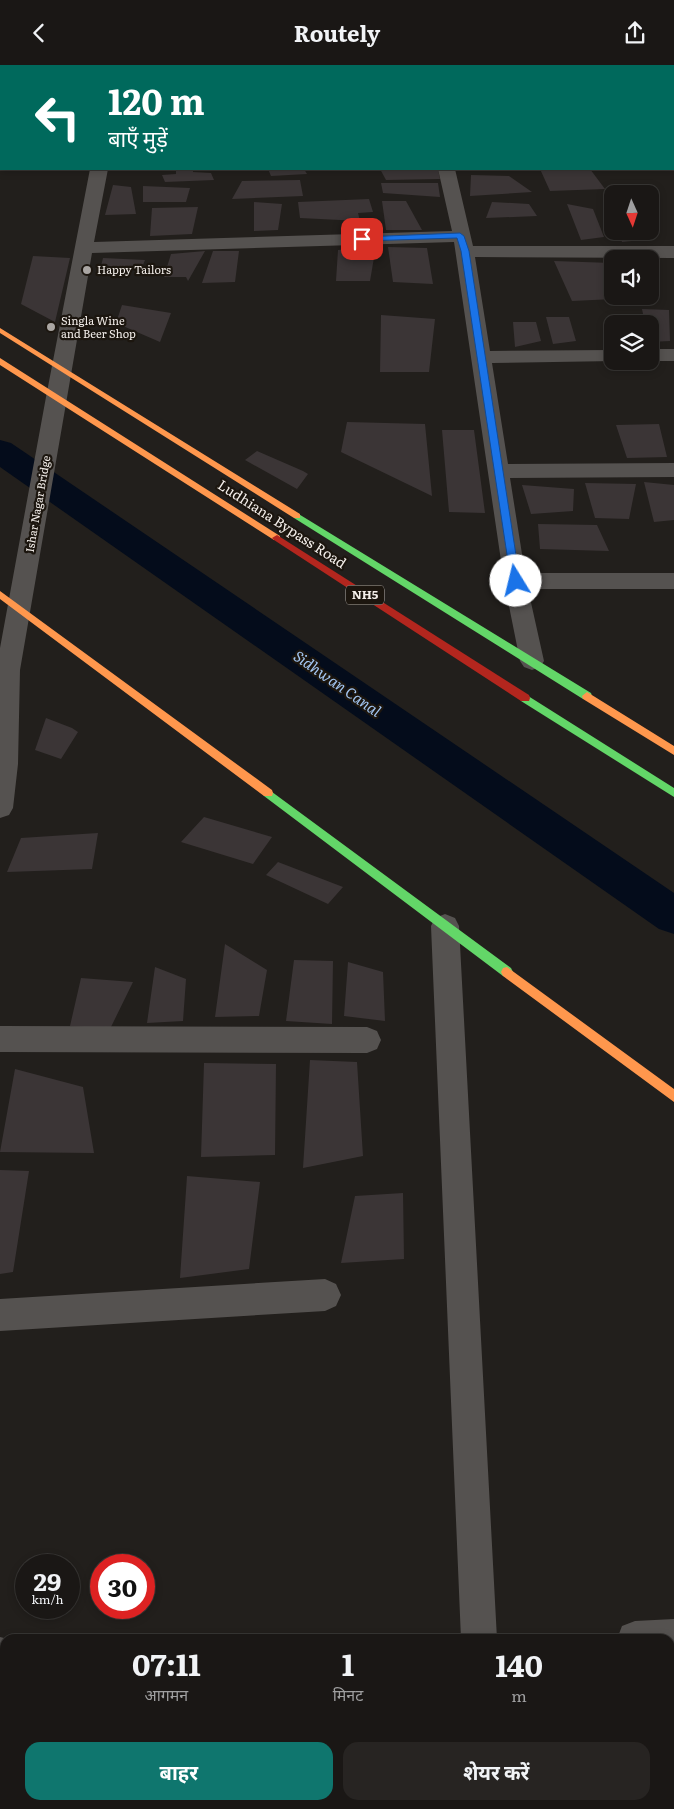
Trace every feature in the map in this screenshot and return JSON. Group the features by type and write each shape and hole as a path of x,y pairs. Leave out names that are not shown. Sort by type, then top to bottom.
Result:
{"main road":[{"name":"Ludhiana Bypass Road","path":"0,330 61,370 674,751"},
{"name":"Ludhiana Bypass Road","path":"0,361 674,793"},
{"path":"0,595 674,1096"}],"street":[{"name":"Ishar Nagar Bridge","path":"0,808 5,764 4,670 20,610 52,419 99,170"},
{"path":"447,170 463,243 516,581 532,661"},
{"path":"85,248 463,243 674,252"},
{"path":"480,357 604,355"},
{"path":"659,355 674,355"},
{"path":"499,471 674,470"},
{"path":"516,581 674,581"},
{"path":"446,926 479,1634"},
{"path":"0,1039 367,1040"},
{"path":"0,1315 325,1295"}],"building":[{"path":"176,170 193,170 193,172 211,173 214,180 165,182 162,175 176,174"},
{"path":"268,170 305,170 307,174 271,176"},
{"path":"381,170 438,170 440,179 386,180"},
{"path":"540,170 591,170 604,189 550,191"},
{"path":"471,175 509,176 532,192 470,196"},
{"path":"300,180 303,196 232,199 242,181"},
{"path":"381,183 438,183 440,197 383,193"},
{"path":"113,185 131,187 136,214 105,215"},
{"path":"143,186 190,188 186,202 143,202"},
{"path":"369,199 373,212 358,213 360,221 300,218 298,202"},
{"path":"382,201 406,201 422,230 386,230"},
{"path":"254,202 282,204 278,230 254,231"},
{"path":"492,202 529,204 537,216 486,218"},
{"path":"567,204 593,209 604,237 581,240"},
{"path":"198,207 192,234 150,236 152,208"},
{"path":"621,240 641,240 622,242"},
{"path":"376,246 370,281 336,281 338,250"},
{"path":"388,247 427,248 433,284 393,282"},
{"path":"205,251 188,281 186,277 164,277 171,254"},
{"path":"213,251 239,251 235,282 202,283"},
{"path":"33,256 70,258 55,322 21,304"},
{"path":"103,258 145,260 141,270 100,270"},
{"path":"554,261 604,263 604,299 572,301"},
{"path":"122,305 171,313 160,342 116,323"},
{"path":"642,309 669,310 670,341 659,342 659,315 643,315"},
{"path":"381,315 435,319 429,372 380,372"},
{"path":"546,317 569,317 576,341 553,344"},
{"path":"513,322 536,322 541,341 515,347"},
{"path":"347,422 425,424 432,496 341,452"},
{"path":"659,424 667,457 627,458 616,425"},
{"path":"442,430 474,430 485,513 449,512"},
{"path":"257,451 308,474 297,489 245,460"},
{"path":"644,482 674,485 674,520 654,522"},
{"path":"585,483 636,484 629,519 595,518"},
{"path":"522,485 574,489 573,511 531,514"},
{"path":"538,524 597,525 609,551 540,549"},
{"path":"46,718 78,732 61,759 35,750"},
{"path":"204,817 272,837 253,864 181,842"},
{"path":"98,833 92,869 7,872 21,838"},
{"path":"278,862 343,887 328,904 266,875"},
{"path":"225,944 267,970 259,1016 215,1017"},
{"path":"294,960 333,961 332,1024 286,1021"},
{"path":"348,962 383,972 385,1021 344,1016"},
{"path":"155,967 186,979 183,1021 147,1023"},
{"path":"81,978 133,982 110,1029 70,1026"},
{"path":"310,1060 357,1062 363,1156 303,1168"},
{"path":"204,1063 276,1064 275,1155 201,1157"},
{"path":"15,1069 83,1087 94,1153 0,1152"},
{"path":"0,1170 29,1171 13,1272 0,1274"},
{"path":"187,1176 260,1182 249,1269 180,1278"},
{"path":"403,1193 404,1259 341,1263 355,1196"}],"waterway":[{"name":"Sidhwan Canal","path":"0,451 674,916"}],"traffic: fast":[{"path":"297,516 587,696"},
{"path":"525,698 674,793"},
{"path":"268,793 507,972"}],"traffic: slow":[{"path":"0,330 297,516"},
{"path":"0,361 277,538"},
{"path":"0,594 268,793"},
{"path":"587,696 674,751"},
{"path":"507,972 674,1096"}],"traffic: jam":[{"path":"277,538 525,698"}],"place":[{"name":"Happy Tailors","path":"87,270"},
{"name":"Singla Wine and Beer Shop","path":"51,327"}],"route":[{"path":"362,239 460,236 465,251 516,581"}]}
